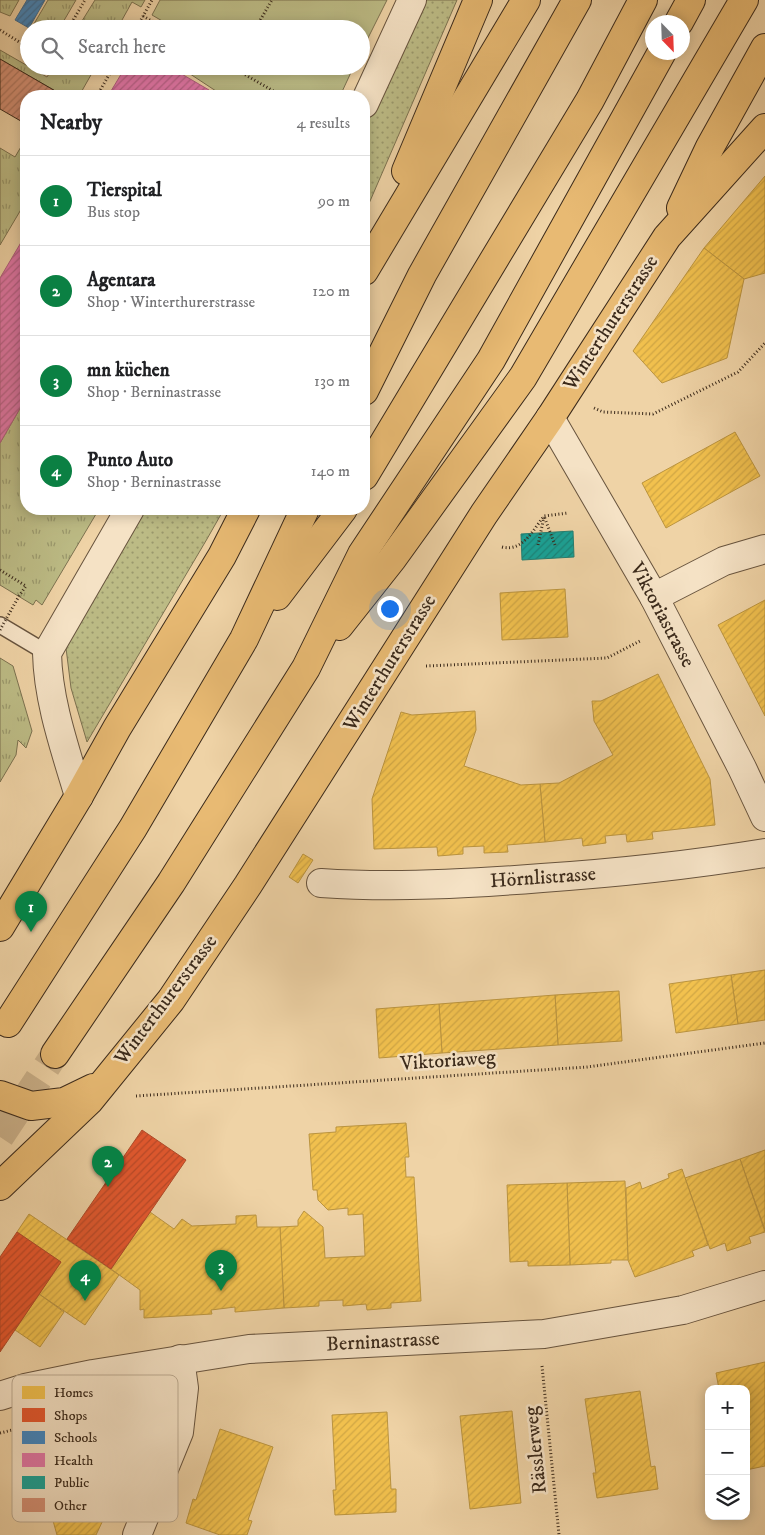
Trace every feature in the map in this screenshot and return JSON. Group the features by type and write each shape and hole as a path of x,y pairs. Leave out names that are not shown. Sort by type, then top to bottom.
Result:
{"main road":[{"path":"370,257 478,0"},
{"path":"370,261 526,0"},
{"path":"370,379 422,275 577,0"},
{"path":"370,466 590,100 642,0"},
{"path":"683,15 691,0"},
{"path":"55,1054 170,883 306,668 392,559 523,377 744,0"},
{"path":"667,237 710,147 765,48"},
{"path":"306,668 362,554 490,360 658,60"},
{"name":"Winterthurerstrasse","path":"0,1186 88,1101 171,1000 484,514 550,418 667,237 765,128"},
{"path":"0,927 79,796 117,728 222,556 243,515"},
{"path":"8,1023 133,828 244,639 302,515"},
{"path":"244,639 338,515"},
{"path":"0,1095 31,1106 64,1102 103,1084"}],"street":[{"path":"370,91 412,0"},
{"name":"Viktoriastrasse","path":"550,418 654,597 742,768 765,817"},
{"path":"79,796 47,676 47,652 127,515"},
{"path":"654,597 724,561 765,549"},
{"name":"Hörnlistrasse","path":"321,883 368,886 510,881 607,873 765,853"},
{"name":"Berninastrasse","path":"88,1375 249,1349 544,1334 683,1310 765,1285"},
{"path":"178,1434 184,1388 180,1359"},
{"path":"137,1535 142,1522"}],"lane":[{"path":"0,625 47,652"}],"path":[{"path":"73,20 85,0"},
{"path":"141,20 152,0"},
{"path":"260,20 272,0"},
{"path":"143,16 150,20"},
{"path":"0,30 20,42"},
{"path":"100,90 109,75"},
{"path":"246,75 272,90"},
{"path":"587,405 603,412 652,414 738,372 765,343"},
{"path":"506,548 518,546 525,541 544,516 576,512"},
{"path":"544,516 555,545"},
{"path":"538,545 544,516"},
{"path":"0,570 26,586 0,630"},
{"path":"430,667 607,658 648,637"},
{"name":"Viktoriaweg","path":"131,1097 587,1067 765,1043"},
{"name":"Rässlerweg","path":"542,1363 559,1535"}],"green space":[{"path":"0,0 19,0 10,16 0,12"},
{"path":"48,0 76,0 64,20 36,20"},
{"path":"95,0 145,0 141,7 132,2 122,20 83,20"},
{"path":"160,0 387,0 370,34 370,20 161,20 152,15"},
{"path":"426,0 457,0 370,201 370,114"},
{"path":"0,50 20,61 20,71 0,59"},
{"path":"28,75 44,75 47,77 48,75 91,75 82,90 54,90"},
{"path":"192,75 350,75 343,90 214,90"},
{"path":"0,148 15,157 20,148 20,211 0,245"},
{"path":"20,408 20,515 95,515 42,605 36,600 33,605 0,585 0,443"},
{"path":"140,515 221,515 87,742 71,688 66,648 74,627"},
{"path":"0,658 13,666 32,731 26,748 18,740 16,755 0,782"}],"building: Homes":[{"path":"765,176 765,273 744,279 704,248"},
{"path":"704,248 744,279 727,358 662,383 633,351"},
{"path":"735,432 760,476 666,528 642,483"},
{"path":"565,589 568,637 502,640 500,593"},
{"path":"765,600 765,716 718,625"},
{"path":"658,674 710,779 715,825 652,832 653,839 627,842 626,834 605,836 606,843 583,846 582,838 545,842 540,784 559,783 613,755 594,721 592,701 601,701"},
{"path":"475,711 476,730 464,766 521,785 540,784 545,842 507,845 508,852 484,853 484,846 463,847 463,854 438,856 437,847 374,849 372,799 401,712 412,715"},
{"path":"303,854 313,860 298,883 289,877"},
{"path":"765,970 765,1020 738,1024 731,975"},
{"path":"731,975 738,1024 676,1033 669,984"},
{"path":"619,991 622,1041 558,1045 555,995"},
{"path":"555,995 558,1045 442,1053 439,1004"},
{"path":"439,1004 442,1053 379,1058 376,1009"},
{"path":"406,1123 409,1157 405,1157 406,1177 414,1177 421,1301 391,1303 391,1308 367,1310 366,1304 343,1306 343,1300 319,1301 319,1306 284,1308 280,1227 298,1226 298,1220 304,1211 323,1227 325,1258 365,1256 363,1214 348,1215 348,1208 328,1210 318,1200 317,1190 313,1190 309,1134 336,1132 336,1127"},
{"path":"765,1150 765,1230 740,1159"},
{"path":"740,1159 765,1232 749,1237 751,1243 727,1251 725,1243 710,1249 685,1178"},
{"path":"682,1169 708,1245 692,1251 694,1256 635,1277 628,1260 626,1188 640,1182 642,1189 669,1178 668,1174"},
{"path":"625,1181 628,1260 611,1260 611,1263 570,1265 567,1183"},
{"path":"567,1183 570,1265 528,1266 528,1261 510,1262 507,1185"},
{"path":"150,1212 174,1229 182,1219 192,1226 236,1224 236,1216 256,1215 257,1227 280,1227 284,1308 235,1312 235,1307 211,1310 212,1314 144,1318 144,1309 140,1310 140,1290 111,1269"},
{"path":"29,1214 119,1275 85,1325 39,1294 61,1262 17,1232"},
{"path":"39,1294 64,1312 40,1347 15,1330"},
{"path":"765,1362 765,1466 750,1469 750,1385 718,1385 716,1373"},
{"path":"640,1391 651,1467 655,1466 658,1489 597,1498 593,1473 596,1473 585,1399"},
{"path":"512,1411 521,1503 470,1509 460,1416"},
{"path":"387,1412 391,1489 396,1489 396,1512 335,1515 333,1490 336,1490 332,1415"},
{"path":"220,1429 273,1447 248,1520 252,1521 247,1535 220,1535 186,1523 193,1499 196,1500"},
{"path":"53,1522 102,1522 96,1535 57,1535"}],"building: Shops":[{"path":"142,1130 186,1160 111,1269 67,1239"},
{"path":"17,1232 61,1262 0,1352 0,1257"}],"building: Schools":[{"path":"27,0 45,0 34,20 20,20 20,23 15,20"}],"building: Health":[{"path":"121,75 183,75 209,90 112,90"},
{"path":"20,244 20,408 0,443 0,278"}],"building: Public":[{"path":"573,531 574,557 522,560 521,534"}],"building: Other":[{"path":"0,59 20,71 20,75 28,75 54,90 20,90 20,121 0,109"}],"tunnel":[{"path":"0,1137 55,1054"}],"place":[{"name":"Tierspital","path":"31,932"},
{"name":"Agentara","path":"108,1187"},
{"name":"mn küchen","path":"221,1291"},
{"name":"Punto Auto","path":"85,1301"}]}
